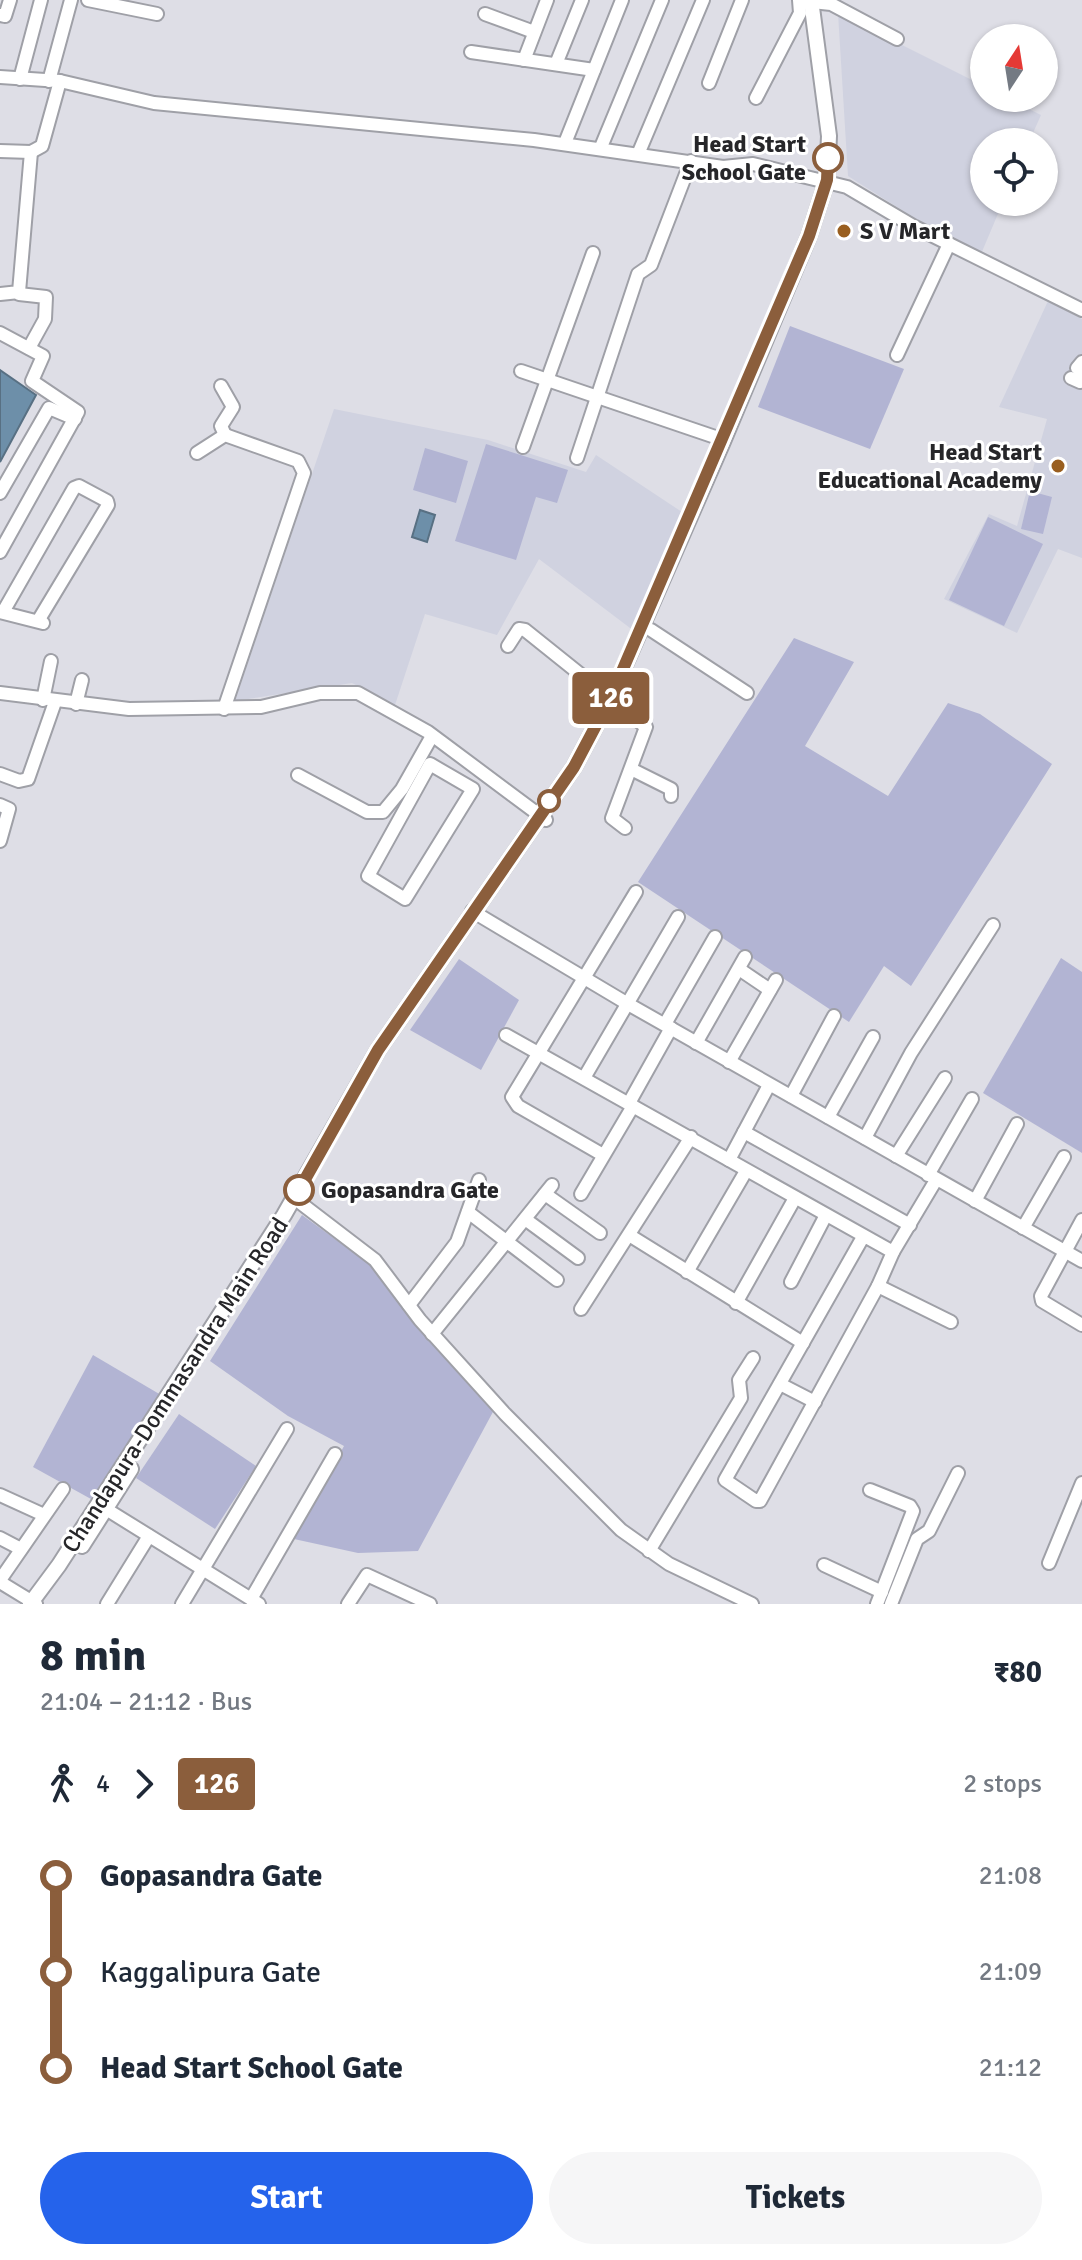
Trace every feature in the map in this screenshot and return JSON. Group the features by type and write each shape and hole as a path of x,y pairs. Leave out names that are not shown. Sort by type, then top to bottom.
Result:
{"main road":[{"name":"Chandapura-Dommasandra Main Road","path":"35,1603 106,1509 297,1201 378,1050 542,817 615,700 651,630 781,323 832,182 837,130 811,1"},
{"name":"Chandapura-Dommasandra Main Road","path":"615,700 832,182"},
{"name":"Chandapura-Dommasandra Main Road","path":"35,1603 297,1201"}],"street":[{"path":"0,15 5,16 10,0"},
{"path":"20,79 41,0"},
{"path":"0,151 31,152 42,146 71,0"},
{"path":"88,0 157,14"},
{"path":"524,60 547,0"},
{"path":"556,64 582,0"},
{"path":"565,143 622,0"},
{"path":"601,147 662,0"},
{"path":"639,152 703,0"},
{"path":"709,83 742,0"},
{"path":"756,98 800,13 811,1 831,4 897,39"},
{"path":"485,14 534,32"},
{"path":"471,52 594,70"},
{"path":"0,77 55,81 154,103 601,147 723,167 753,164 832,182 1082,310"},
{"path":"19,294 31,152"},
{"path":"577,458 638,274 651,265 691,161"},
{"path":"897,355 949,244"},
{"path":"523,447 593,253"},
{"path":"0,294 46,297 45,319 29,348"},
{"path":"0,333 44,360 32,381 78,411 0,552"},
{"path":"1078,375 1077,368 1082,362"},
{"path":"521,371 724,440"},
{"path":"221,386 233,407 221,426 225,435 298,461 304,473 224,709"},
{"path":"0,493 49,408 75,419"},
{"path":"197,453 225,435"},
{"path":"79,486 107,501 108,505 42,622 2,612 74,488 79,486"},
{"path":"508,646 521,629 646,727 612,818 625,828"},
{"path":"651,630 747,693"},
{"path":"0,774 19,781 28,779 49,701 51,661"},
{"path":"76,704 82,680"},
{"path":"0,693 129,709 224,709 261,707 347,691 368,697 432,736 542,817"},
{"path":"298,775 367,812 383,812 402,789 432,736"},
{"path":"455,776 463,761"},
{"path":"434,765 455,776 473,789 472,792 407,899 398,897 368,878 369,871 428,766 434,765"},
{"path":"631,769 671,789 671,796"},
{"path":"0,805 9,809 0,841"},
{"path":"603,1155 518,1106 512,1097 582,976 636,892"},
{"path":"476,913 769,1085 1082,1261"},
{"path":"584,1078 678,917"},
{"path":"865,1138 911,1053 993,925"},
{"path":"581,1194 631,1104 715,937"},
{"path":"696,1043 745,957"},
{"path":"729,1062 773,985 739,969"},
{"path":"791,1096 834,1016"},
{"path":"506,1035 893,1252"},
{"path":"828,1117 873,1037"},
{"path":"896,1156 945,1078"},
{"path":"729,1160 769,1085"},
{"path":"863,1237 725,1480 727,1485 756,1501 760,1501 878,1286 972,1099"},
{"path":"975,1201 1017,1124"},
{"path":"744,1132 910,1225"},
{"path":"581,1309 691,1137"},
{"path":"1023,1228 1064,1157"},
{"path":"687,1272 746,1171"},
{"path":"409,1305 457,1242 479,1180"},
{"path":"432,1334 549,1190 600,1233"},
{"path":"736,1303 795,1198"},
{"path":"297,1201 375,1260 432,1334 505,1414 621,1530 649,1551 752,1604"},
{"path":"468,1212 557,1280"},
{"path":"791,1282 826,1215"},
{"path":"525,1219 578,1258"},
{"path":"1082,1220 1041,1298 1082,1325"},
{"path":"629,1235 803,1343"},
{"path":"878,1286 951,1322"},
{"path":"649,1551 741,1398 739,1380 753,1358"},
{"path":"780,1384 815,1402"},
{"path":"182,1604 287,1429"},
{"path":"106,1509 255,1602 335,1454"},
{"path":"891,1604 917,1539 929,1531 958,1473"},
{"path":"1049,1563 1082,1483"},
{"path":"35,1603 0,1581 63,1489"},
{"path":"824,1565 880,1598 913,1511 910,1506 870,1490"},
{"path":"0,1495 44,1515"},
{"path":"107,1604 149,1536"},
{"path":"0,1538 21,1549"},
{"path":"348,1604 367,1575 430,1604"}],"shaded area":[{"path":"838,13 970,79 970,112 1035,112 1041,115 1035,128 970,128 970,216 997,216 981,254 933,230 848,176"},
{"name":"Head Start Educational Academy","path":"1048,301 1082,319 1082,558 1058,549 1017,633 944,599 989,514 1017,526 1047,419 999,407"},
{"path":"790,326 904,369 870,449 758,407"},
{"path":"0,370 36,395 0,462"},
{"path":"334,409 488,440 586,472 596,455 685,514 634,631 539,559 497,635 425,614 395,705 352,683 235,701"},
{"path":"486,444 568,470 557,503 536,497 516,560 455,541"},
{"path":"425,448 468,461 456,503 413,490"},
{"path":"1030,491 1052,497 1043,534 1021,529"},
{"path":"420,510 435,515 427,542 412,537"},
{"path":"988,517 1043,544 1004,626 949,600"},
{"path":"794,638 854,662 805,746 888,796 948,703 980,714 1052,764 911,986 884,966 849,1022 638,882"},
{"path":"1061,958 1082,972 1082,1153 983,1093"},
{"path":"459,959 519,1000 481,1070 410,1030"},
{"path":"302,1215 375,1268 494,1410 418,1551 358,1553 294,1539 344,1446 288,1416 210,1361"},
{"path":"93,1355 161,1395 91,1499 33,1467"},
{"path":"179,1414 256,1466 215,1529 136,1478"}],"bus line":[{"name":"126","path":"299,1190 378,1050 574,767 611,697 809,236 827,180 828,158"}],"place":[{"name":"Head Start School Gate","path":"828,158"},
{"name":"S V Mart","path":"844,231"},
{"name":"Head Start Educational Academy","path":"1058,466"},
{"name":"Gopasandra Gate","path":"299,1190"}]}
